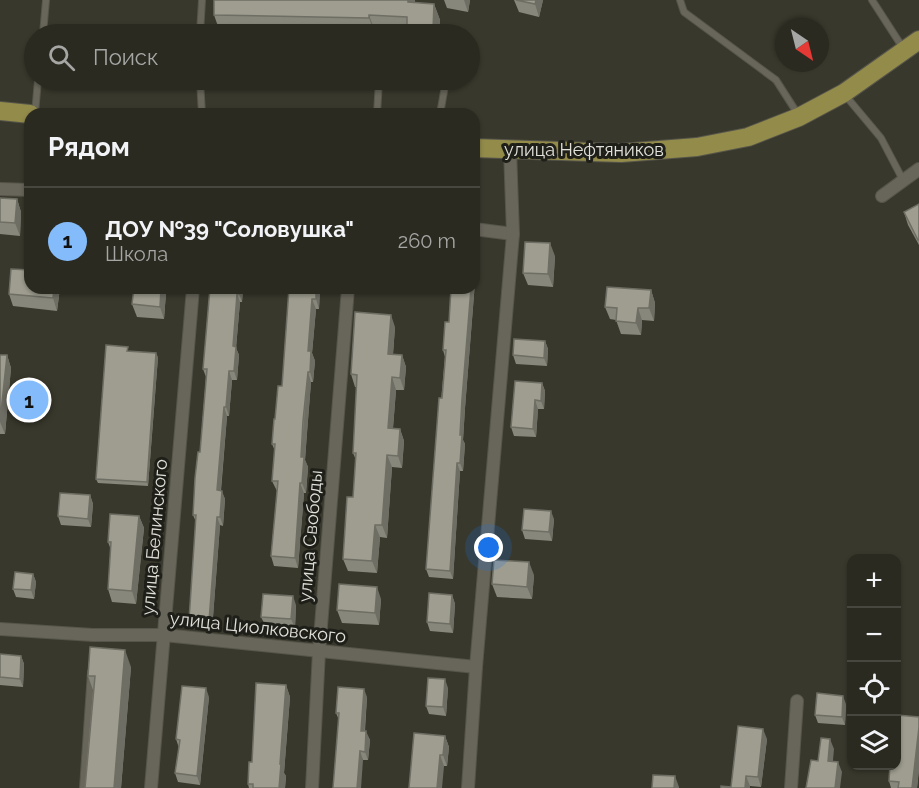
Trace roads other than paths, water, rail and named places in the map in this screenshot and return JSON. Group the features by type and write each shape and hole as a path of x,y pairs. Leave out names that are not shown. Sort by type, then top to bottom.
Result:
{"main road":[{"name":"улица Нефтяников","path":"480,148 621,153 697,147 748,137 799,117 844,93 912,45"},
{"path":"0,111 24,113"}],"street":[{"path":"468,788 476,667 513,234 510,150"},
{"path":"882,196 919,169"},
{"path":"0,189 24,190"},
{"path":"480,230 513,234"},
{"name":"улица Белинского","path":"151,788 192,294"},
{"name":"улица Свободы","path":"312,788 319,651 348,294"},
{"name":"улица Циолковского","path":"0,629 93,641 164,635 476,667"},
{"path":"791,788 797,701"}],"lane":[{"path":"44,24 46,0"},
{"path":"201,24 202,0"},
{"path":"680,0 684,12 776,80 799,117"},
{"path":"872,0 912,45"},
{"path":"36,108 37,90"},
{"path":"201,90 202,108"},
{"path":"377,108 378,90"},
{"path":"441,108 444,90"},
{"path":"844,93 881,138 903,181"},
{"path":"83,788 91,670"}],"place":[{"name":"ДОУ №39 \"Соловушка\"","path":"29,400"}]}
